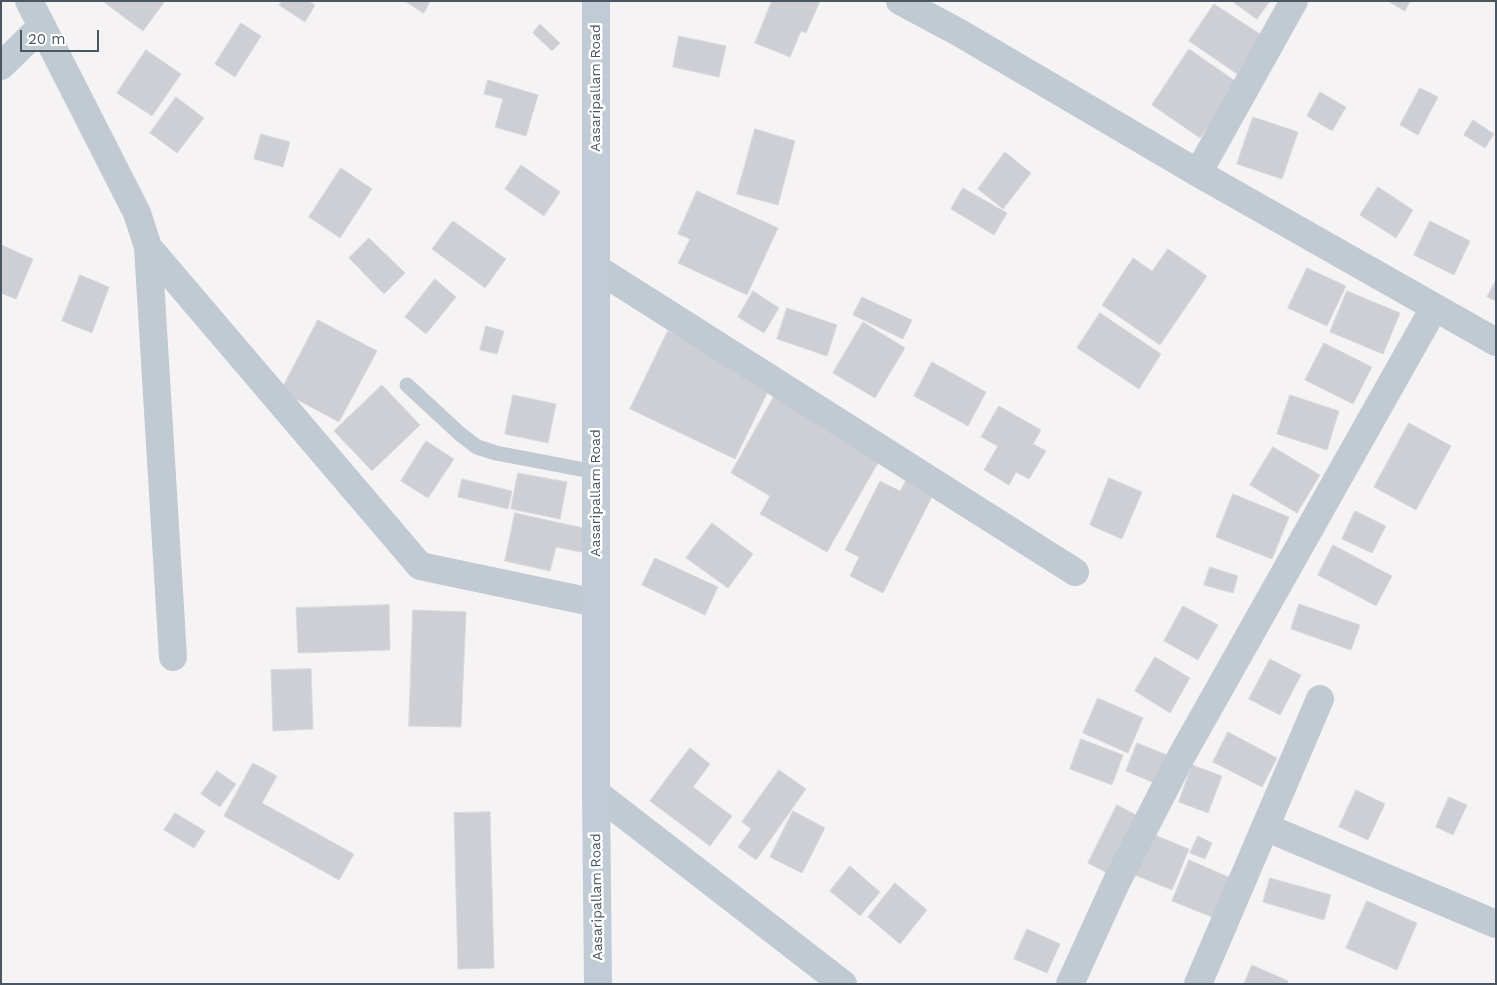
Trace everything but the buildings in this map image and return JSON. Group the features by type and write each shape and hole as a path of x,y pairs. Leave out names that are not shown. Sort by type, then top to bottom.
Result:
{"main road":[{"name":"Aasaripallam Road","path":"596,1 596,793 598,984"}],"street":[{"path":"29,1 137,213 148,247 173,657"},
{"path":"900,1 958,32 1198,173 1496,342"},
{"path":"1198,173 1294,1"},
{"path":"1,66 42,26"},
{"path":"148,247 420,566 596,603"},
{"path":"596,268 1076,572"},
{"path":"1070,984 1116,883 1182,755 1434,308"},
{"path":"1198,984 1320,699"},
{"path":"596,793 844,984"},
{"path":"1265,827 1496,924"}],"lane":[{"path":"407,386 477,447 496,453 596,472"}]}
